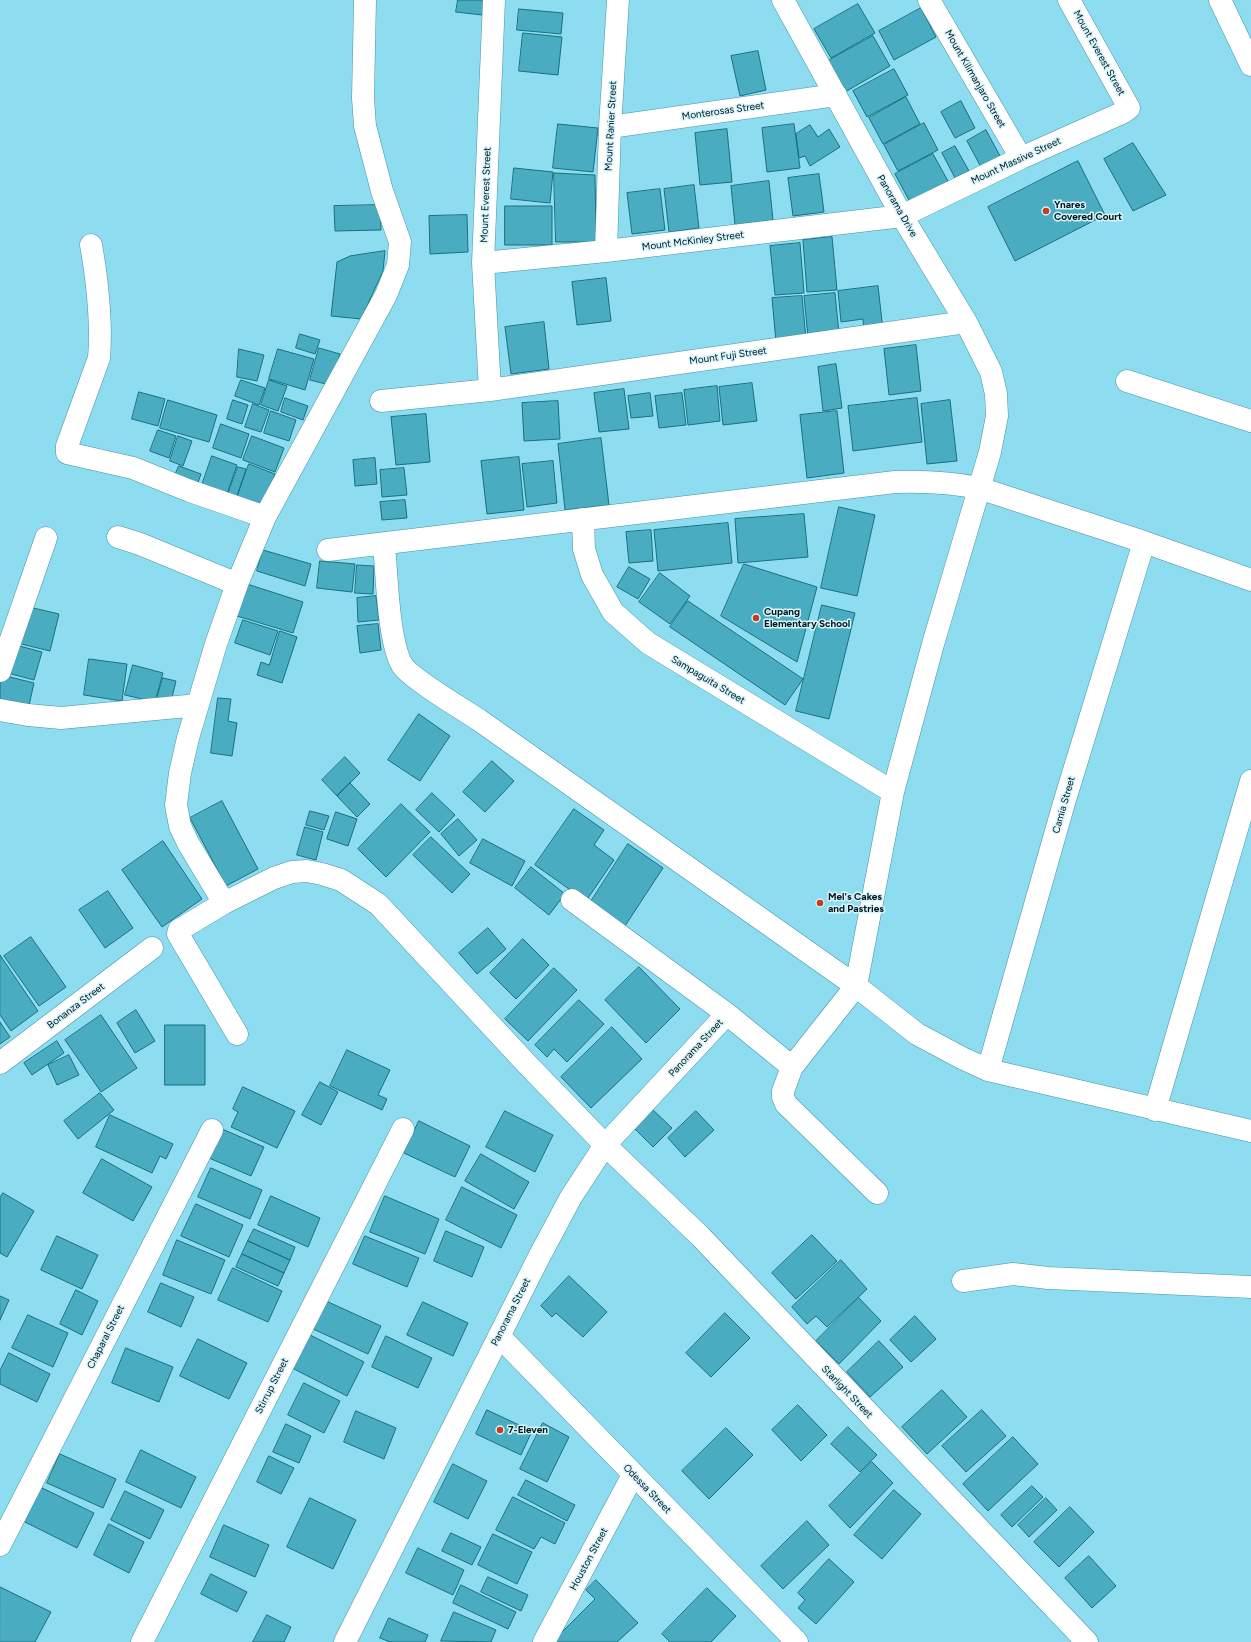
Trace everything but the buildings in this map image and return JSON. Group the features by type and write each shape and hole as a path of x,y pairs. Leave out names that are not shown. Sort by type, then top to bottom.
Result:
{"street":[{"path":"224,903 188,843 180,826 176,805 180,773 198,705 216,644 237,584 265,517 386,295 398,265 400,242 382,191 365,126 363,98 365,0"},
{"name":"Mount Everest Street","path":"490,390 483,263 494,0"},
{"name":"Mount Ranier Street","path":"606,251 610,127 618,0"},
{"name":"Panorama Drive","path":"783,0 902,216 966,322 991,372 996,394 997,416 990,452 893,792 856,986"},
{"name":"Mount Kilimanjaro Street","path":"929,0 1021,158"},
{"name":"Mount Everest Street","path":"1069,0 1129,106"},
{"path":"1220,0 1251,65"},
{"name":"Monterosas Street","path":"610,127 836,95"},
{"name":"Mount Massive Street","path":"902,216 1021,158 1124,112 1129,106"},
{"name":"Mount McKinley Street","path":"483,263 606,251 902,216"},
{"path":"91,245 94,260 101,345 99,358 66,446 67,453 133,468 190,491 265,517"},
{"name":"Mount Fuji Street","path":"381,401 490,390 966,322"},
{"path":"1127,381 1251,421"},
{"path":"328,550 895,482 928,481 952,482 979,488 1144,542 1251,580"},
{"name":"Sampaguita Street","path":"583,519 584,549 592,575 613,612 625,624 648,643 705,679 893,792"},
{"path":"118,537 140,544 237,584"},
{"path":"0,671 46,538"},
{"name":"Camia Street","path":"988,1070 1064,804 1144,542"},
{"path":"384,544 391,621 396,649 403,666 416,678 479,720 856,986 917,1034 988,1070 1155,1110 1251,1131"},
{"path":"0,710 28,715 61,718 198,705"},
{"path":"1155,1110 1251,781"},
{"name":"Starlight Street","path":"237,1034 178,934 179,930 224,903 274,878 292,872 307,871 340,880 378,904 526,1063 605,1145 700,1236 1087,1642"},
{"path":"572,900 727,1014 792,1067"},
{"name":"Bonanza Street","path":"0,1063 152,948"},
{"path":"856,986 792,1067 783,1091 783,1097 786,1104 877,1194"},
{"name":"Panorama Street","path":"345,1642 499,1336 571,1197 605,1145 727,1014"},
{"name":"Stirrup Street","path":"142,1642 403,1129"},
{"name":"Chaparal Street","path":"0,1545 212,1130"},
{"path":"963,1281 1013,1274 1048,1278 1251,1287"},
{"name":"Odessa Street","path":"499,1336 797,1642"},
{"name":"Houston Street","path":"544,1642 634,1475"}],"place":[{"name":"Ynares Covered Court","path":"1046,211"},
{"name":"Cupang Elementary School","path":"756,618"},
{"name":"Mel's Cakes and Pastries","path":"820,903"},
{"name":"7-Eleven","path":"500,1430"}]}
